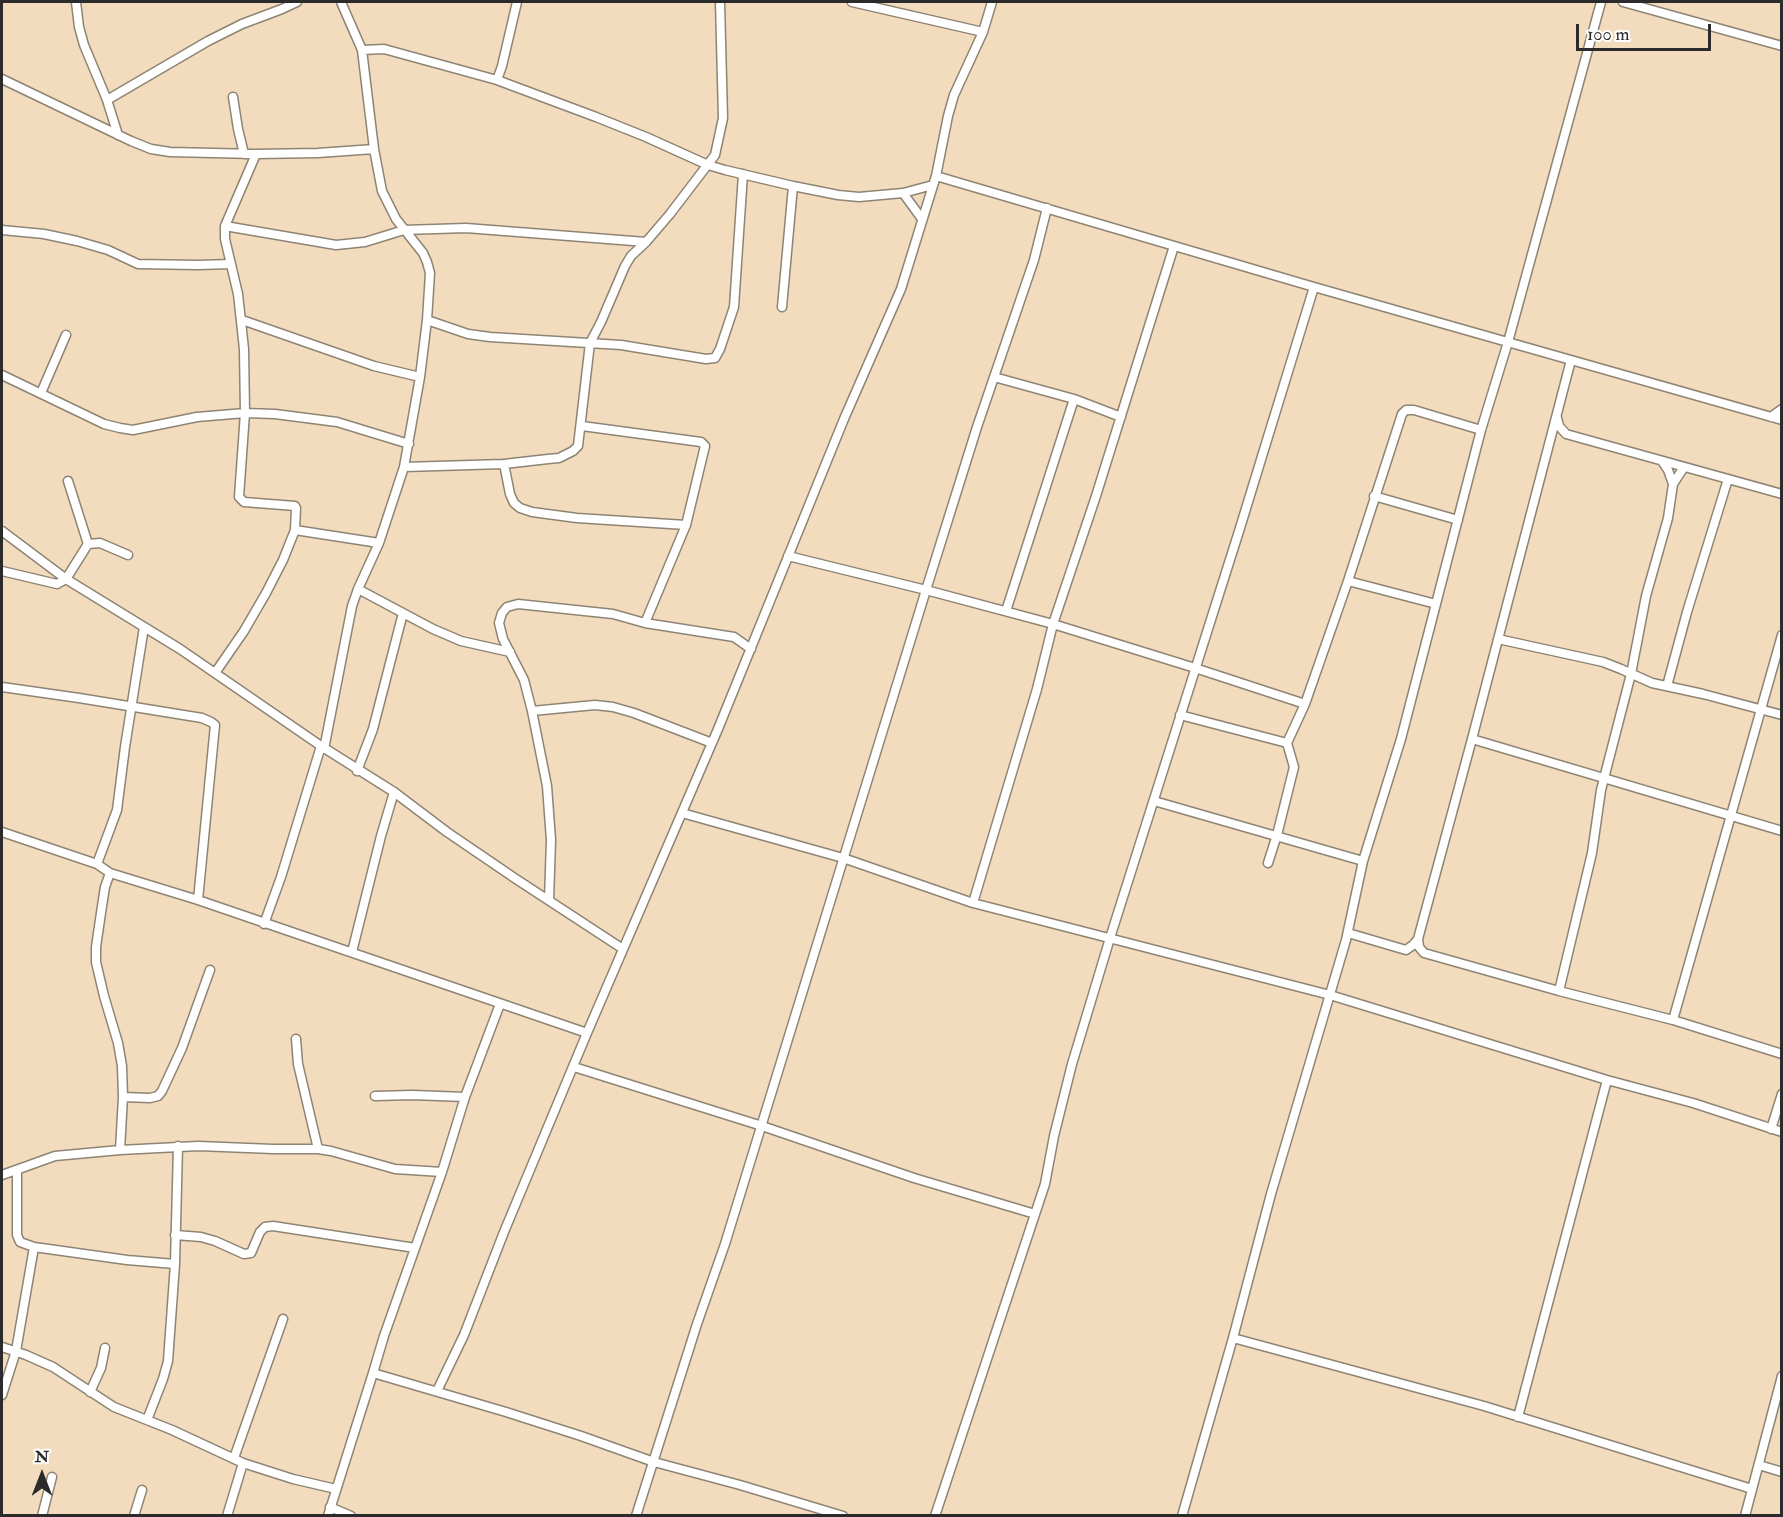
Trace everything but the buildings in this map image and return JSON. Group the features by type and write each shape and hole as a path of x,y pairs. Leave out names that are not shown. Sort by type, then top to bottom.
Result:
{"street":[{"path":"76,2 84,45 107,100 118,135"},
{"path":"107,100 208,41 242,24 297,2"},
{"path":"264,924 322,748 347,625 358,589 379,543 404,467 420,377 427,320 430,273 423,253 396,219 382,191 374,149 362,50 341,2"},
{"path":"497,80 517,2"},
{"path":"404,467 504,464 559,458 573,452 578,446 590,343 602,322 625,266 715,155 723,118 720,2"},
{"path":"852,2 984,32"},
{"path":"437,1391 464,1335 586,1034 712,743 844,419 901,289 934,181 951,106 984,32 992,2"},
{"path":"1182,1515 1233,1338 1268,1204 1348,933 1363,861 1401,739 1481,430 1508,342 1601,2"},
{"path":"1623,2 1782,46"},
{"path":"362,50 384,49 497,80 646,137 708,165 793,186 859,197 903,193 934,181 1047,208 1314,287 1782,420"},
{"path":"2,79 140,145 170,152 256,154 374,149"},
{"path":"233,97 244,154"},
{"path":"215,673 244,631 266,593 295,530 295,506 244,502 239,497 245,413 242,320 225,239 225,226 256,154"},
{"path":"427,320 468,334 490,337 621,345 706,359 715,358 734,307 743,174"},
{"path":"782,307 793,186"},
{"path":"903,193 922,219"},
{"path":"636,1515 762,1126 926,590 1034,260 1047,208"},
{"path":"225,226 336,245 365,242 404,230 466,228 646,242"},
{"path":"2,230 44,234 78,241 108,250 138,264 198,266 231,264"},
{"path":"974,903 1037,690 1053,624 1121,417 1173,246"},
{"path":"935,1515 1045,1184 1072,1064 1314,287"},
{"path":"242,320 374,366 420,377"},
{"path":"41,393 66,336"},
{"path":"1570,360 1418,939 1419,947 1424,952 1559,991 1673,1020 1782,1054"},
{"path":"2,375 104,424 120,428 134,430 197,417 245,413 274,414 337,422 409,444"},
{"path":"994,377 1074,399 1121,417"},
{"path":"1006,611 1074,399"},
{"path":"1771,417 1782,409"},
{"path":"1268,863 1294,767 1287,743 1305,704 1348,581 1402,414 1406,410 1414,410 1481,430"},
{"path":"1556,416 1566,434 1782,494"},
{"path":"582,426 704,443 705,446 686,525 645,623"},
{"path":"1548,447 1566,434"},
{"path":"1661,461 1668,470 1673,484"},
{"path":"504,464 510,494 514,503 520,508 532,512 577,518 686,525"},
{"path":"1559,991 1592,853 1604,779 1631,674 1646,596 1668,518 1673,484 1684,467"},
{"path":"1666,686 1728,479"},
{"path":"2,571 57,584 66,579 88,544 68,481"},
{"path":"1374,496 1458,520"},
{"path":"295,530 379,543"},
{"path":"2,531 66,579 215,673 322,748 394,792 447,832 623,949"},
{"path":"88,544 100,543 128,555"},
{"path":"788,556 1053,624 1305,704"},
{"path":"1348,581 1436,604"},
{"path":"358,589 432,629 461,640 510,652"},
{"path":"549,900 551,840 547,786 524,680 502,639 499,623 507,607 518,604 613,614 645,623 734,637 751,649"},
{"path":"357,771 373,729 403,613"},
{"path":"97,864 117,810 144,627"},
{"path":"1673,1020 1782,635"},
{"path":"1498,639 1603,662 1644,680 1782,715"},
{"path":"2,687 202,718 215,725 198,900"},
{"path":"532,711 595,705 612,707 634,713 712,743"},
{"path":"1180,716 1287,743"},
{"path":"1472,740 1782,831"},
{"path":"352,952 394,792"},
{"path":"1154,801 1363,861"},
{"path":"682,813 843,858 974,903 1330,995 1782,1132"},
{"path":"2,833 97,864 110,873 352,952 586,1034"},
{"path":"110,873 102,906 96,962 123,1066 120,1150"},
{"path":"1348,933 1406,950 1418,939"},
{"path":"123,1097 150,1098 158,1096 162,1091 182,1048 210,970"},
{"path":"351,1515 329,1511 384,1336 442,1172 465,1097 500,1004"},
{"path":"296,1039 298,1064 318,1149"},
{"path":"574,1067 762,1126 914,1178 1035,1214"},
{"path":"1518,1417 1607,1080"},
{"path":"1771,1129 1782,1094"},
{"path":"375,1096 465,1097"},
{"path":"2,1175 55,1156 178,1146 318,1149 395,1169 442,1172"},
{"path":"147,1420 168,1361 178,1146"},
{"path":"17,1170 17,1235 20,1242 34,1247 174,1264"},
{"path":"175,1235 201,1237 244,1254 251,1253 265,1227 273,1226 416,1248"},
{"path":"2,1395 16,1351 34,1247"},
{"path":"234,1458 283,1319"},
{"path":"1233,1338 1518,1417 1752,1489"},
{"path":"2,1347 53,1367 114,1407 243,1463 336,1490"},
{"path":"90,1392 101,1368 105,1348"},
{"path":"373,1372 581,1436 654,1462 843,1515"},
{"path":"1745,1515 1782,1376"},
{"path":"227,1515 243,1463"},
{"path":"1759,1465 1782,1472"},
{"path":"42,1515 52,1477"},
{"path":"134,1515 142,1491"}]}
